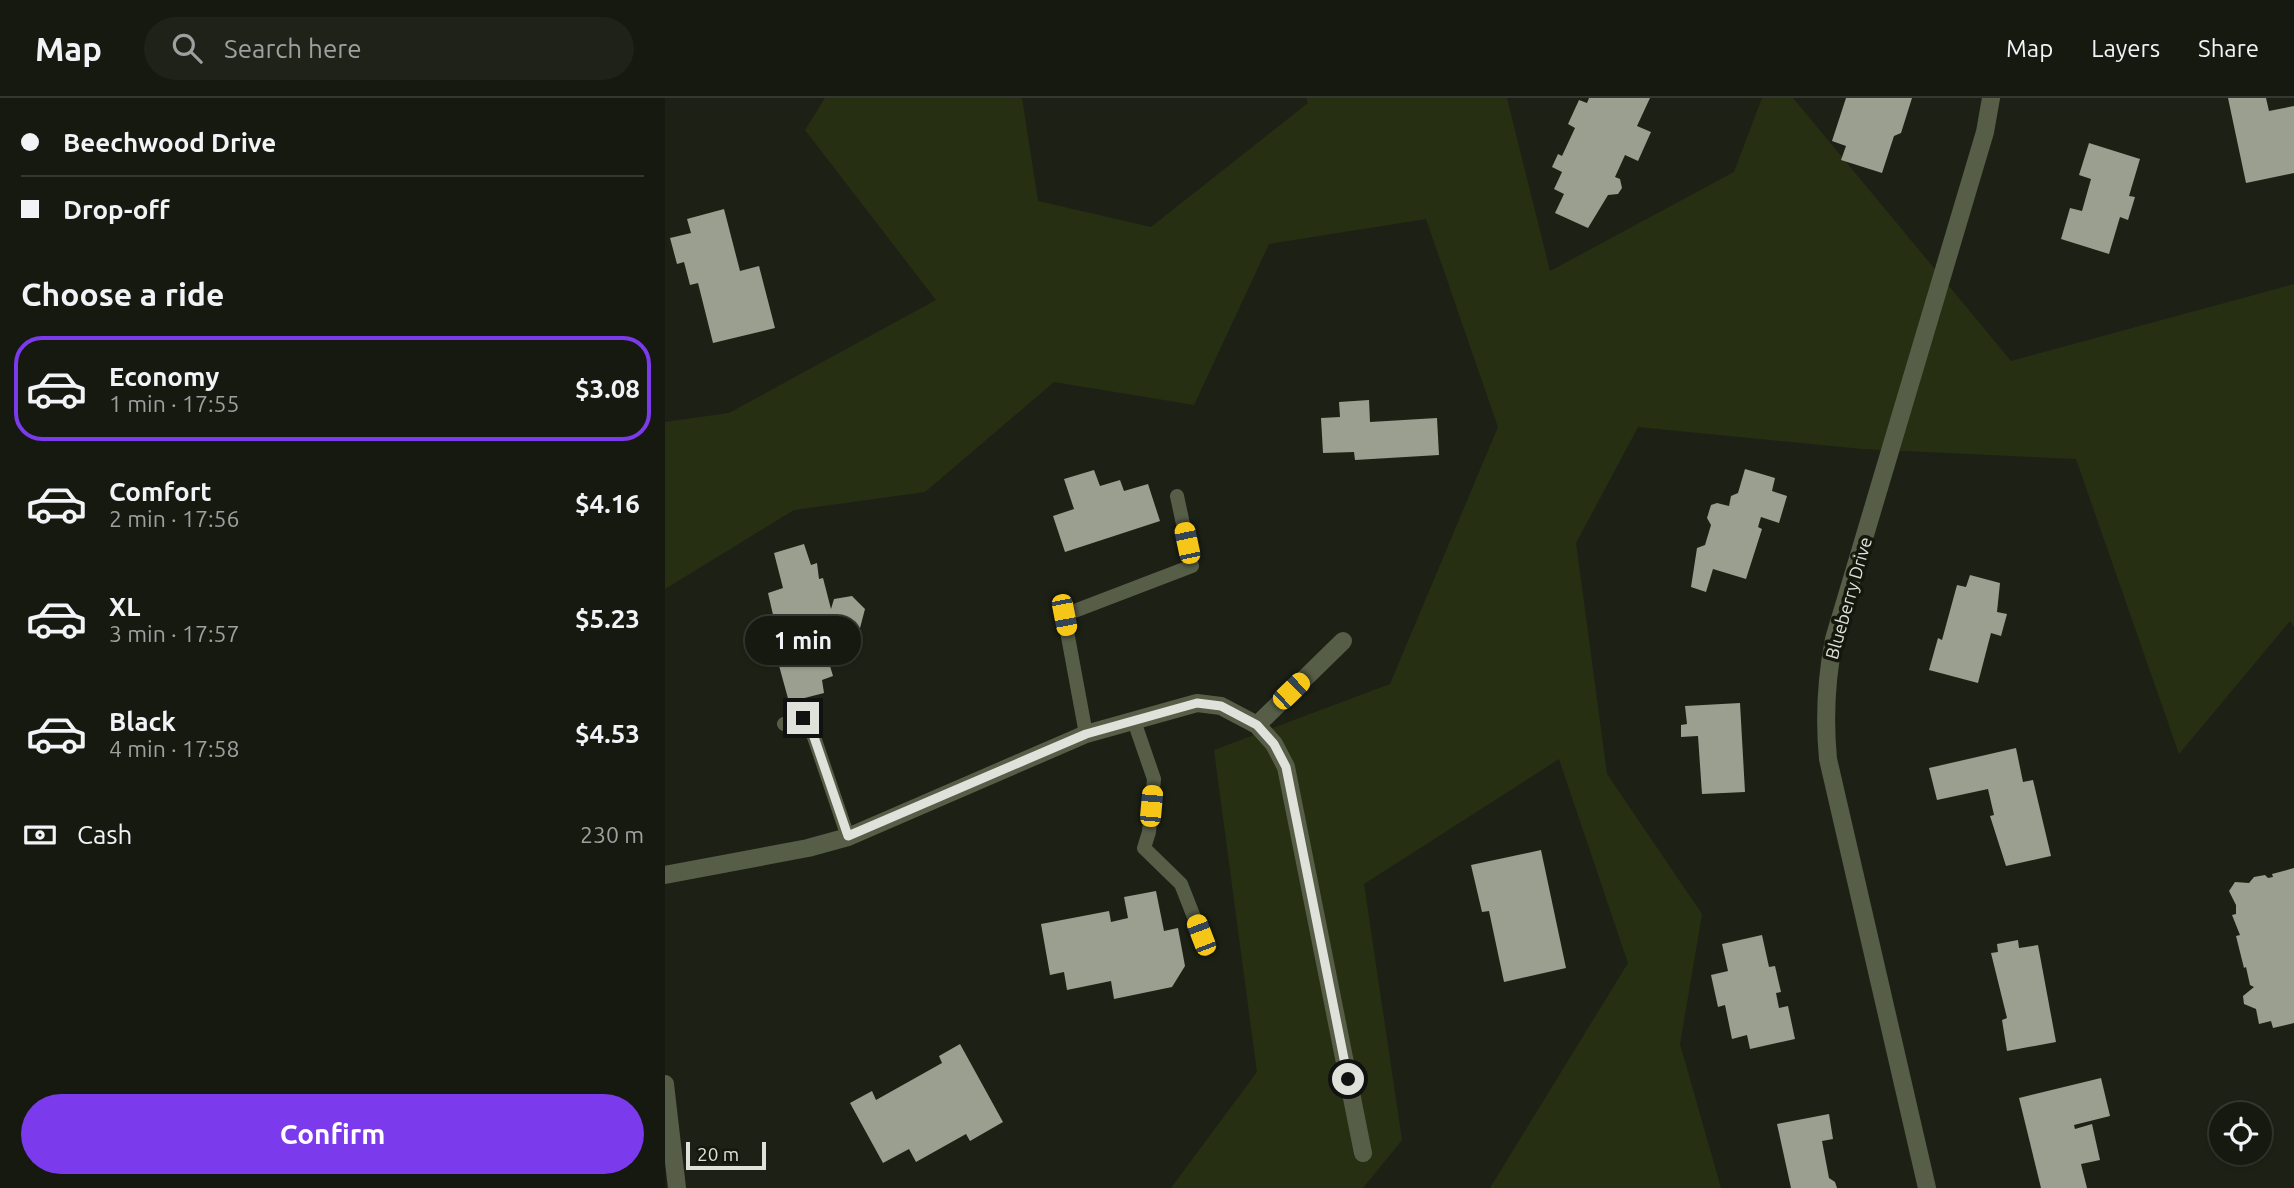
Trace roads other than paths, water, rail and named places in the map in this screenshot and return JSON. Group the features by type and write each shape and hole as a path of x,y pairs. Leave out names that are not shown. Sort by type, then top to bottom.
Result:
{"street":[{"name":"Blueberry Drive","path":"1927,1188 1828,759 1824,719 1826,679 1834,639 1985,132 1991,98"},
{"path":"1257,725 1343,641"},
{"path":"665,875 808,848 848,836 1086,734 1197,703 1221,706 1257,725 1274,744 1286,767 1363,1153"},
{"path":"665,1084 677,1188"}],"lane":[{"path":"1086,734 1064,615 1192,566 1177,496"},
{"path":"784,724 803,718 814,737 848,836"},
{"path":"1134,721 1154,779 1149,832 1144,848 1181,884 1201,935"}]}
